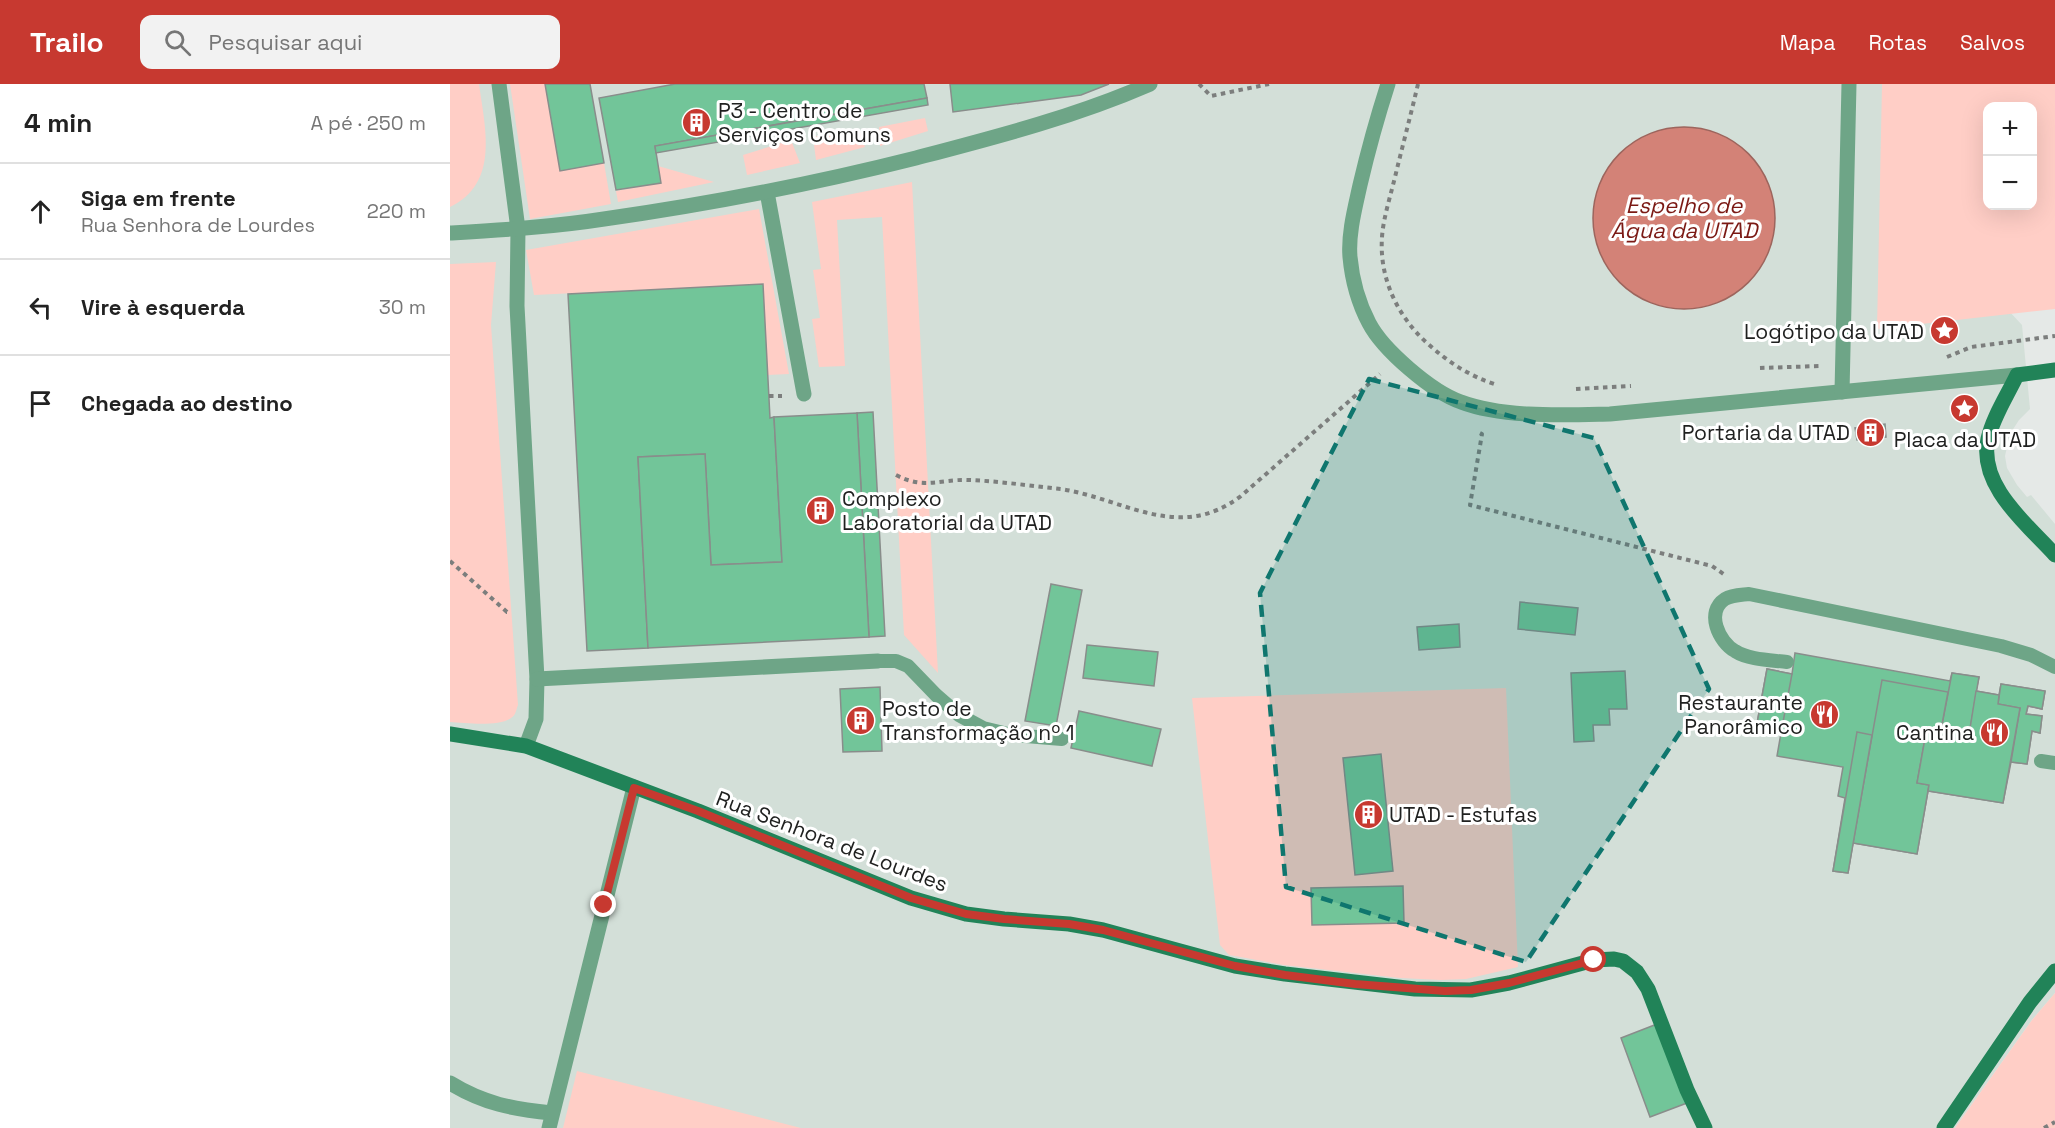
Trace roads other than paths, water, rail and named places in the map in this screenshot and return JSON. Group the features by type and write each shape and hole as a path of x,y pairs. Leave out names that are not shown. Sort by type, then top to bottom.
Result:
{"street":[{"path":"499,84 518,229 517,306 537,679 536,719 526,746"},
{"path":"450,233 603,220 767,192 863,171 1046,123 1104,104 1150,84"},
{"path":"1388,84 1372,133 1354,213 1350,256 1356,290 1370,324 1396,357 1432,386 1460,402 1494,411 1570,415 1610,414 2055,370"},
{"path":"1842,392 1849,84"},
{"path":"767,192 804,394"},
{"path":"2017,375 1992,426 1988,441 1988,459 1999,492 2055,555"},
{"path":"537,679 878,661"},
{"name":"Rua Senhora de Lourdes","path":"450,734 526,746 698,811 911,898 966,914 1069,924 1103,930 1235,966 1285,975 1414,989 1471,990 1509,983 1594,960 1623,961 1637,972 1647,989 1687,1090 1705,1128"},
{"path":"450,1083 485,1101 551,1120 634,788"},
{"path":"1944,1128 2030,1002 2055,971"}],"lane":[{"path":"1787,663 1735,652 1717,630 1715,618 1719,606 1725,600 1749,594 2001,646 2031,655 2055,667"},
{"path":"878,661 896,661 908,666 959,715 983,728 1012,735 1062,739"},
{"path":"2041,761 2055,763"}],"water":[{"name":"Espelho de Água da UTAD","path":"1684,127 1719,134 1748,154 1768,183 1775,218 1768,253 1748,282 1719,302 1684,309 1649,302 1620,282 1600,253 1593,218 1600,183 1620,154 1649,134"}],"place":[{"name":"P3 - Centro de Serviços Comuns","path":"697,122"},
{"name":"Logótipo da UTAD","path":"1945,331"},
{"name":"Placa da UTAD","path":"1965,408"},
{"name":"Portaria da UTAD","path":"1871,432"},
{"name":"Complexo Laboratorial da UTAD","path":"821,510"},
{"name":"Restaurante Panorâmico","path":"1824,714"},
{"name":"Posto de Transformação nº 1","path":"861,720"},
{"name":"Cantina","path":"1995,732"},
{"name":"UTAD - Estufas","path":"1368,814"}]}
